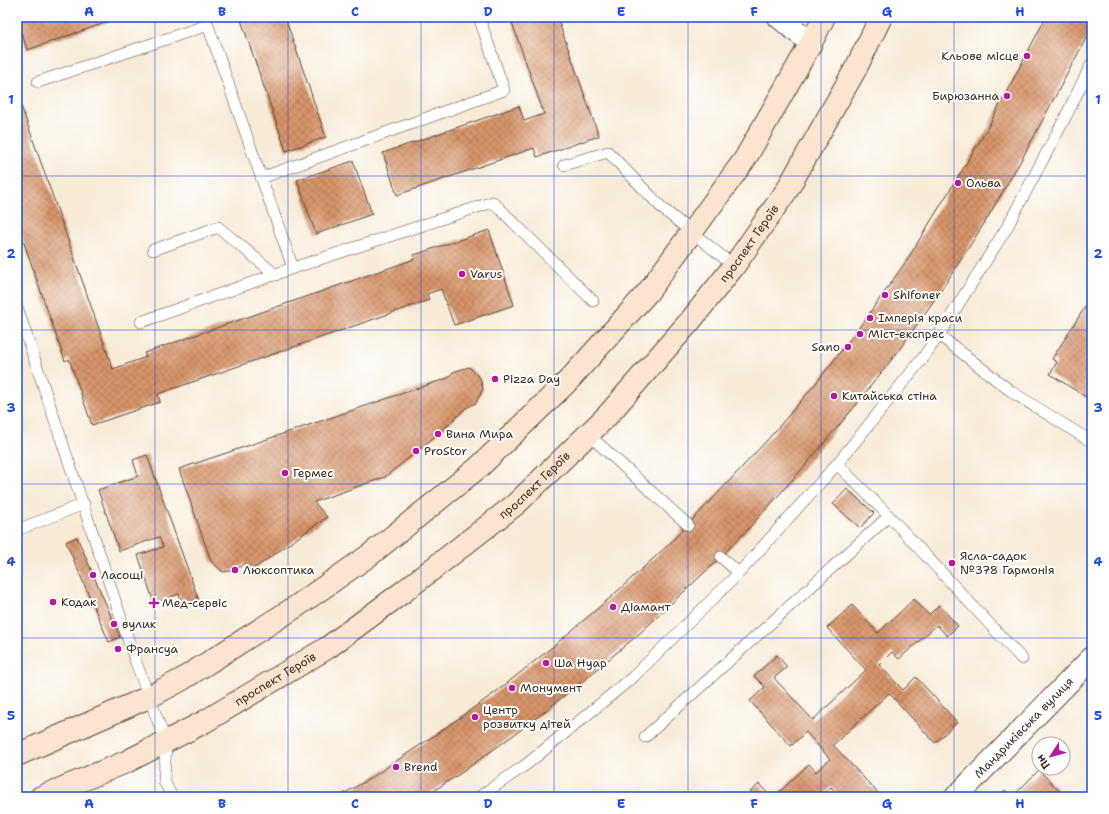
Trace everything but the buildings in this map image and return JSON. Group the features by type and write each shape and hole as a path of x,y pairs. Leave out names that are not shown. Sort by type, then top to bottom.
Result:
{"main road":[{"path":"17,755 149,697 181,680 297,606 371,554 479,467 574,374 648,292 745,159 811,43 824,17"},
{"name":"проспект Героїв","path":"41,797 126,762 166,742 204,722 327,648 403,592 516,504 607,416 685,326 734,266 787,190 856,68 881,17"}],"street":[{"path":"779,17 811,43"},
{"name":"Мандриківська вулиця","path":"956,797 1089,667"}],"lane":[{"path":"261,178 504,90 479,17"},
{"path":"38,82 207,21 293,268"},
{"path":"480,797 527,764 632,678 740,573 837,464 922,359 939,335 1006,229 1065,118 1092,63"},
{"path":"564,165 608,152 663,209 734,266"},
{"path":"141,322 293,268 493,202 593,300"},
{"path":"153,250 218,227 276,275"},
{"path":"17,307 149,697 166,742 164,781 172,797"},
{"path":"939,335 1012,392 1092,442"},
{"path":"588,434 688,525"},
{"path":"837,464 889,516 1022,659"},
{"path":"17,530 84,504"},
{"path":"645,738 889,516"},
{"path":"721,557 740,573"}],"place":[{"name":"Кльове місце","path":"1027,56"},
{"name":"Бирюзанна","path":"1007,96"},
{"name":"Ольва","path":"958,183"},
{"name":"Varus","path":"462,274"},
{"name":"Shifoner","path":"885,295"},
{"name":"Імперія краси","path":"870,318"},
{"name":"Міст-експрес","path":"860,334"},
{"name":"Sano","path":"848,347"},
{"name":"Pizza Day","path":"495,379"},
{"name":"Китайська стіна","path":"834,396"},
{"name":"Вина Мира","path":"438,434"},
{"name":"ProStor","path":"416,451"},
{"name":"Гермес","path":"285,473"},
{"name":"Ясла-садок №378 Гармонія","path":"952,563"},
{"name":"Люксоптика","path":"235,570"},
{"name":"Ласощі","path":"93,575"},
{"name":"Кодак","path":"53,602"},
{"name":"Мед-сервіс","path":"154,603"},
{"name":"Діамант","path":"613,607"},
{"name":"вулик","path":"114,624"},
{"name":"Франсуа","path":"118,649"},
{"name":"Ша Нуар","path":"546,663"},
{"name":"Монумент","path":"512,688"},
{"name":"Центр розвитку дітей","path":"475,717"},
{"name":"Brend","path":"396,767"}]}
